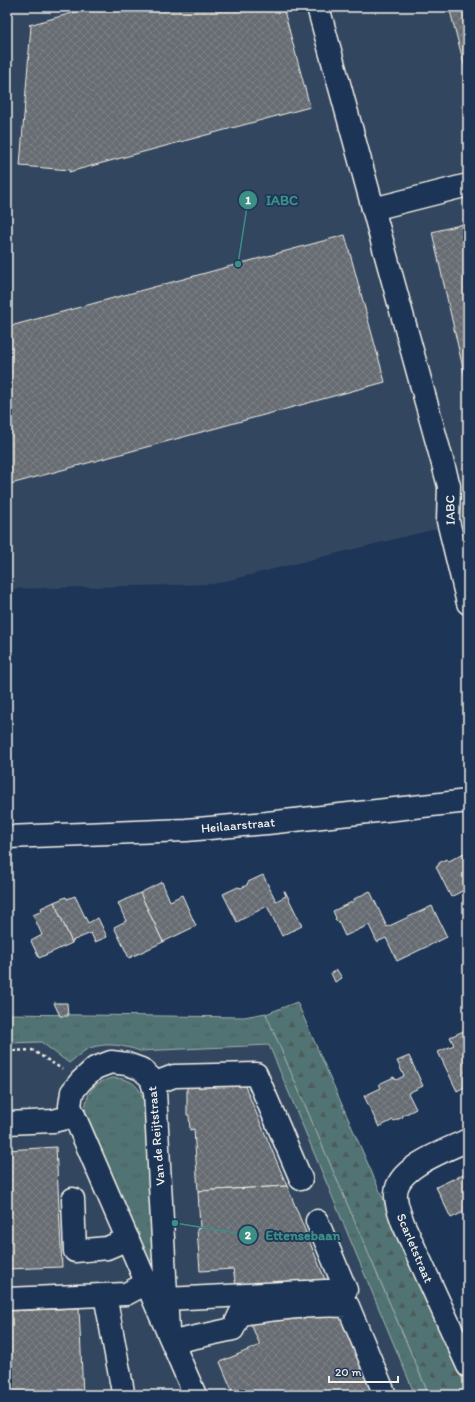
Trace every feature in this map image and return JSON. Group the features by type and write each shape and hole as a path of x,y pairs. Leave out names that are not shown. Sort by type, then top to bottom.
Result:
{"street":[{"name":"IABC","path":"318,7 449,486 448,522 468,603"},
{"path":"373,209 468,185"},
{"name":"Heilaarstraat","path":"7,837 186,830 267,823 468,801"},
{"name":"Van de Reijtstraat","path":"170,1337 166,1298 154,1092 151,1078 141,1069 126,1064 111,1062 95,1068 81,1081 72,1092 70,1106 195,1395"},
{"path":"152,1084 174,1076 256,1074 300,1179"},
{"path":"7,1123 53,1121 74,1116"},
{"name":"Scarletstraat","path":"468,1140 424,1161 405,1174 398,1182 396,1193 398,1207 403,1223 468,1366"},
{"path":"73,1199 75,1250 107,1248 128,1239"},
{"path":"166,1298 346,1290 317,1221"},
{"path":"7,1299 126,1294 147,1283"},
{"path":"105,1295 124,1392"},
{"path":"170,1337 232,1329 240,1314 287,1308 329,1305 348,1306 385,1395"}],"path":[{"path":"7,1051 32,1050 81,1081"}],"shaded area":[{"path":"7,7 468,7 468,521 213,584 7,589"},
{"path":"41,1042 111,1045 130,1047 140,1051 269,1045 415,1395 7,1395 7,1043"}],"green space":[{"path":"297,1002 468,1395 429,1395 266,1014"},
{"path":"266,1013 429,1395 415,1395 269,1045 140,1051 126,1047 105,1045 84,1051 69,1063 41,1042 7,1043 7,1014 244,1017"},
{"path":"112,1078 120,1078 131,1082 139,1090 144,1102 154,1254 153,1260 148,1260 85,1112 87,1099 95,1086"}],"building":[{"path":"94,7 283,7 310,107 69,172 70,170 20,166 31,26 29,25"},
{"path":"449,7 468,7 468,79"},
{"path":"468,223 468,390 432,232"},
{"path":"345,235 385,382 7,485 7,327"},
{"path":"468,851 468,888 451,897 436,867 439,863 446,859 449,861"},
{"path":"263,875 276,901 286,896 285,891 302,926 282,936 267,906 237,922 223,894 238,887 241,888 247,885 248,882"},
{"path":"162,882 170,901 182,895 196,926 163,942 140,893"},
{"path":"370,891 387,927 432,906 447,937 397,961 386,938 377,942 369,925 345,936 338,921 337,922 335,919 336,918 333,911"},
{"path":"140,893 163,942 129,958 114,927 126,921 118,903"},
{"path":"75,896 88,923 98,918 107,937 95,942 91,933 72,941 72,943 54,902 66,897 67,899"},
{"path":"54,902 72,943 39,958 31,941 42,935 33,915 42,911 41,908"},
{"path":"337,970 342,978 335,982 331,973"},
{"path":"54,1003 67,1003 68,1016 60,1016"},
{"path":"468,1029 468,1085 457,1091 438,1052 454,1045 450,1037"},
{"path":"409,1056 423,1086 408,1093 416,1109 402,1116 403,1117 379,1127 364,1096 381,1088 379,1084 394,1077 396,1080 404,1076 397,1061"},
{"path":"244,1084 287,1186 198,1191 194,1129 190,1130 189,1115 187,1115 187,1087"},
{"path":"56,1147 62,1267 7,1269 7,1150"},
{"path":"468,1171 468,1210 451,1218 436,1187 453,1180"},
{"path":"287,1186 328,1287 237,1291 233,1269 200,1271 197,1229 200,1228 198,1191"},
{"path":"79,1308 83,1395 7,1395 7,1311"},
{"path":"340,1312 375,1395 234,1395 220,1362 260,1345 248,1317"}],"place":[{"name":"IABC","path":"238,264"},
{"name":"Ettensebaan","path":"175,1223"}]}
